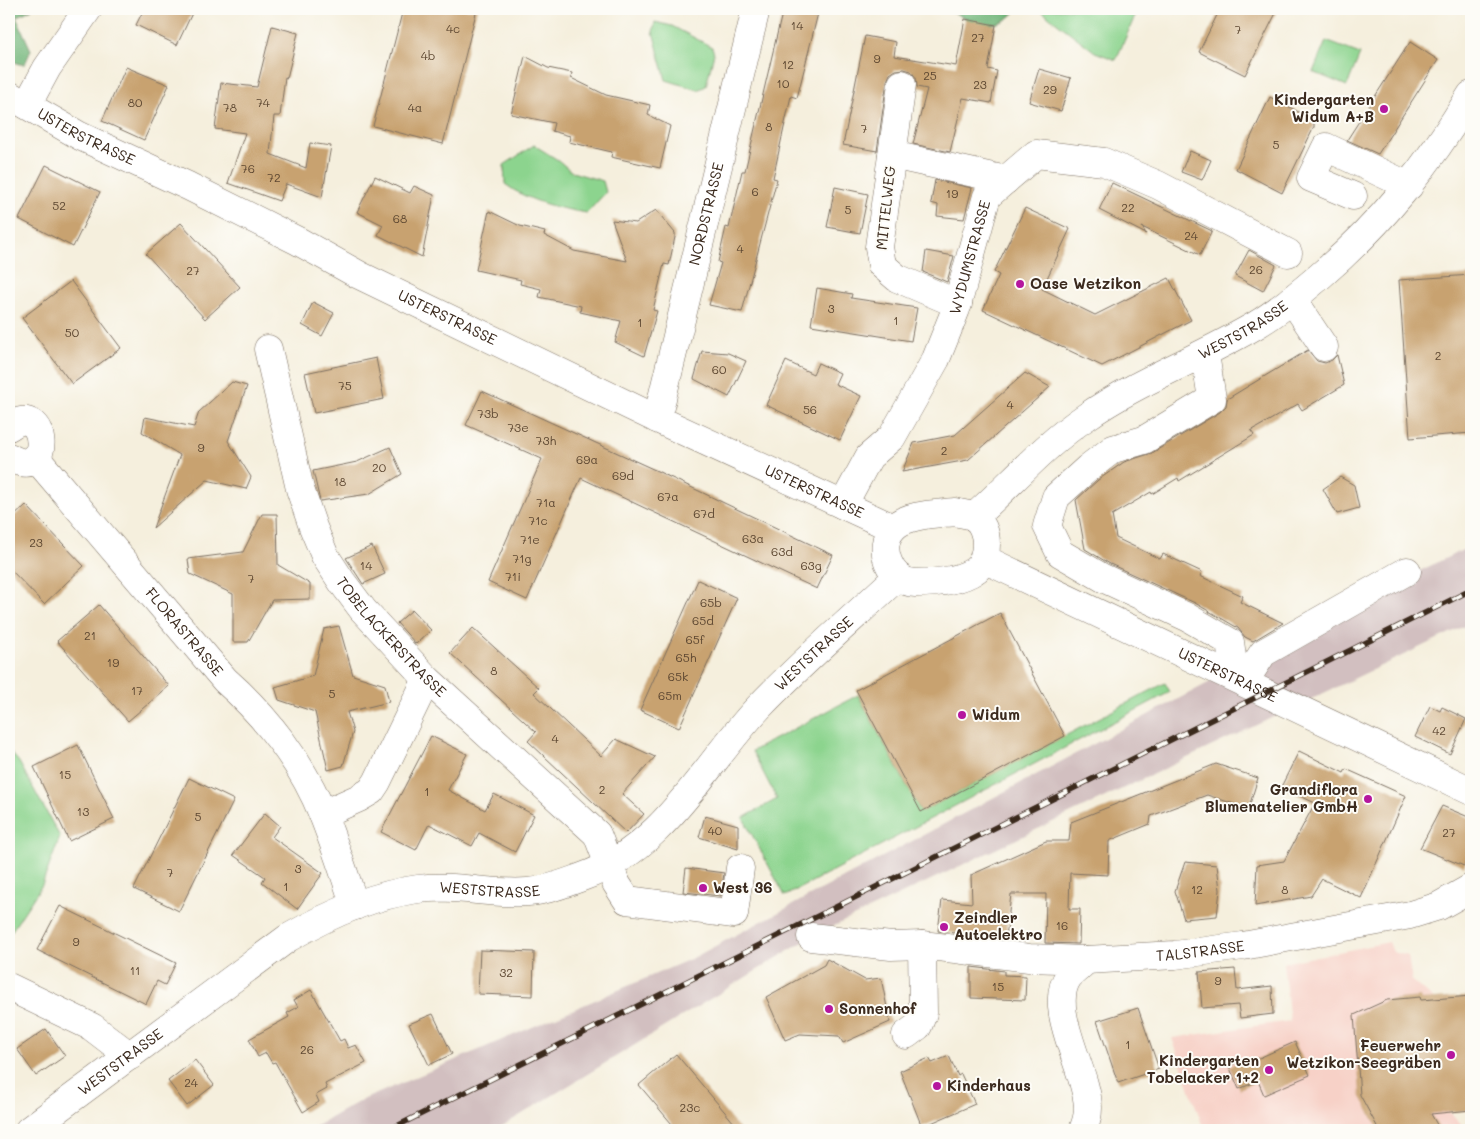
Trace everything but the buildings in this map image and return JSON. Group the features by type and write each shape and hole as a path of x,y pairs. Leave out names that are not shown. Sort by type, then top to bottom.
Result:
{"street":[{"path":"15,102 47,68 88,9"},
{"name":"NORDSTRASSE","path":"656,419 756,9"},
{"name":"MITTELWEG","path":"902,84 879,247 882,265 897,278 958,304"},
{"name":"WESTSTRASSE","path":"974,517 1051,443 1087,416 1258,324 1292,299 1351,249 1396,203 1448,134 1471,95"},
{"name":"USTERSTRASSE","path":"15,102 80,136 188,186 298,241 359,275 656,419 894,528"},
{"path":"1353,196 1311,178 1326,147 1409,186"},
{"name":"WYDUMSTRASSE","path":"843,505 869,457 892,436 936,359 958,304 987,196 1036,154 1104,162 1158,185 1288,253"},
{"name":"MITTELWEG","path":"892,155 1006,180"},
{"path":"1292,299 1324,347"},
{"name":"TOBELACKERSTRASSE","path":"268,349 300,489 325,556 363,610 427,679 597,834 616,883 627,900 734,914 740,868"},
{"path":"1205,354 1212,399 1144,440 1113,449 1088,468 1056,497 1047,526 1060,553 1103,578 1187,617 1230,642 1240,680"},
{"name":"FLORASTRASSE","path":"9,427 20,422 34,426 42,440 42,448 22,457 224,680 246,699 272,730 304,778 323,814 355,906"},
{"path":"955,512 974,517 982,527 986,539 984,559 976,571 928,583 909,582 897,577 889,564 886,551 888,539 894,528 908,520 934,514 955,512"},
{"name":"USTERSTRASSE","path":"984,559 1471,791"},
{"path":"1240,680 1263,653 1408,571"},
{"name":"WESTSTRASSE","path":"29,1130 288,938 314,923 355,906 418,889 459,888 528,892 584,877 609,866 627,854 667,820 735,733 897,577"},
{"path":"323,814 371,791 427,679"},
{"name":"TALSTRASSE","path":"811,938 891,946 922,945 1029,958 1086,960 1175,955 1243,946 1425,911 1452,900 1471,888"},
{"path":"906,1035 918,1026 923,1013 922,945"},
{"path":"1083,1130 1088,1107 1086,1092 1062,1012 1062,994 1068,977 1086,960"},
{"path":"9,987 92,1027 130,1056"}],"shaded area":[{"path":"1471,546 1471,623 813,936 496,1130 309,1130 360,1101 693,958 1401,580"},
{"path":"1389,942 1393,952 1408,956 1412,981 1434,999 1444,1107 1466,1130 1204,1130 1172,1038 1290,1021 1283,963"}],"green space":[{"path":"9,9 32,9 16,17 31,50 25,64 19,64 9,59"},
{"path":"948,9 1018,9 1002,22 984,24 967,19"},
{"path":"1039,9 1138,9 1116,60 1095,52"},
{"path":"655,22 672,26 712,47 714,53 706,86 698,90 666,80 653,32"},
{"path":"1326,41 1360,54 1347,86 1313,72"},
{"path":"534,145 558,160 572,172 603,181 606,192 587,213 533,200 505,184 504,165"},
{"path":"1165,683 1170,692 785,896 743,818 777,799 752,751 858,695 921,812"},
{"path":"9,750 19,762 60,837 42,885 9,935"}],"railway":[{"path":"389,1130 1471,590"}],"place":[{"name":"Kindergarten Widum A+B","path":"1384,109"},
{"name":"Oase Wetzikon","path":"1020,284"},
{"name":"Widum","path":"962,715"},
{"name":"Grandiflora Blumenatelier GmbH","path":"1368,799"},
{"name":"West 36","path":"703,888"},
{"name":"Zeindler Autoelektro","path":"944,927"},
{"name":"Sonnenhof","path":"829,1009"},
{"name":"Feuerwehr Wetzikon-Seegräben","path":"1451,1055"},
{"name":"Kindergarten Tobelacker 1+2","path":"1269,1070"},
{"name":"Kinderhaus","path":"937,1086"}]}
